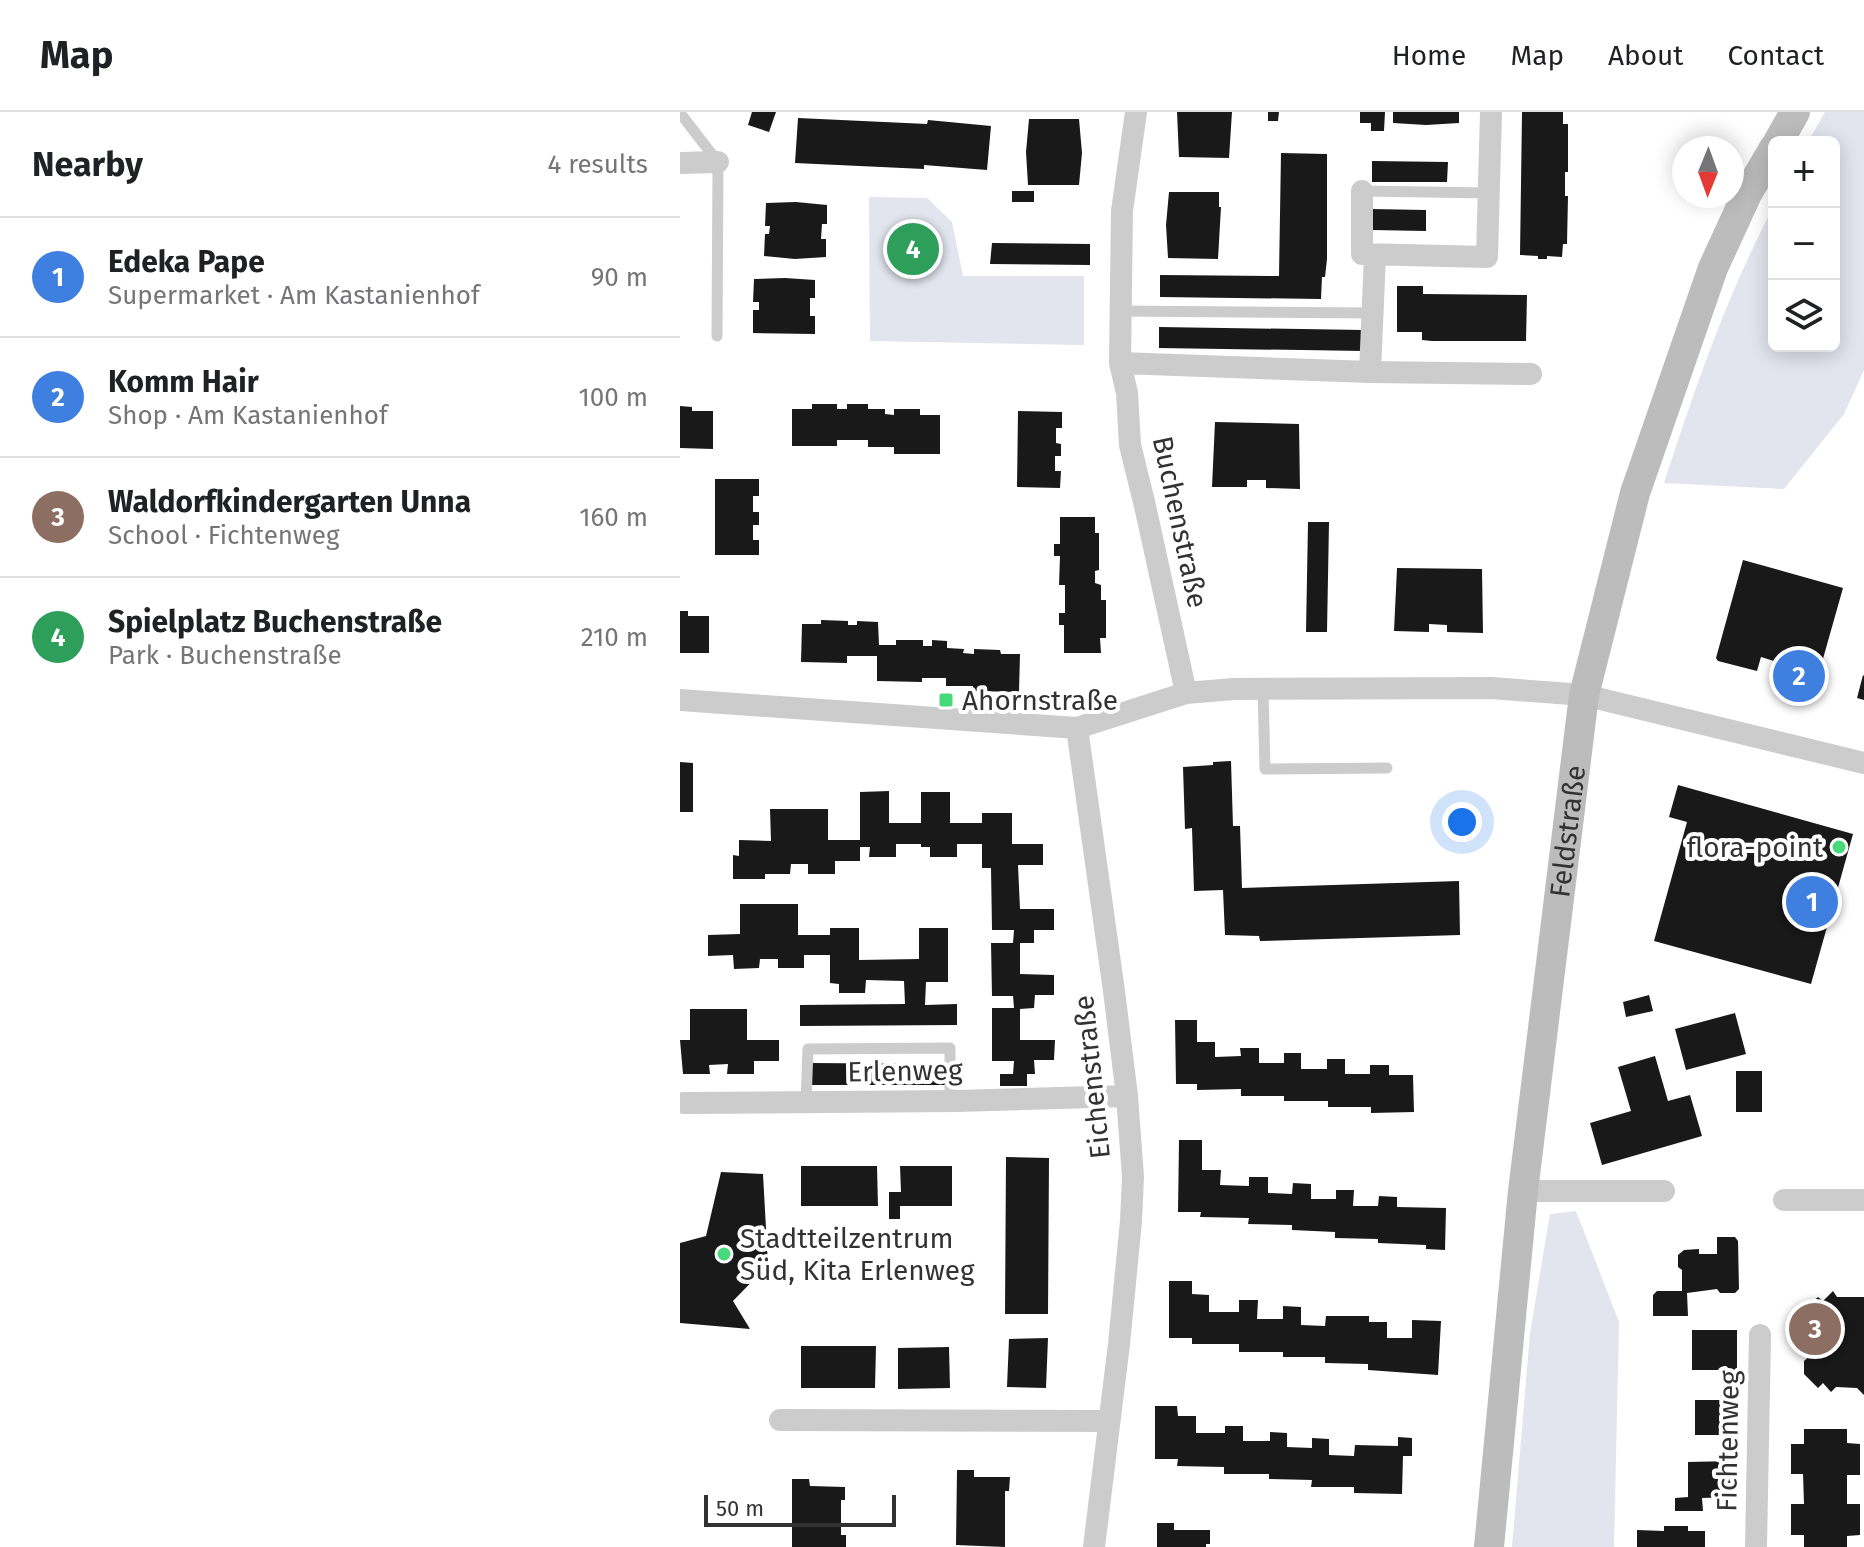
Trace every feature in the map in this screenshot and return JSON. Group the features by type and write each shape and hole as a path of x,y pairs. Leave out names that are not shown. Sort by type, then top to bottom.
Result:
{"main road":[{"path":"1781,136 1795,112"},
{"name":"Feldstraße","path":"1489,1547 1523,1191 1584,695 1635,493 1713,268 1747,194 1768,158"}],"street":[{"name":"Buchenstraße","path":"1136,112 1122,211 1120,363 1127,393 1130,445 1186,693"},
{"path":"1362,191 1362,254 1487,257 1491,112"},
{"path":"680,163 718,162"},
{"path":"1370,372 1375,255"},
{"path":"1120,363 1531,374"},
{"path":"680,700 1077,728 1186,693 1263,689 1491,688 1584,695 1864,763"},
{"name":"Eichenstraße","path":"1077,728 1127,1096 1133,1177 1131,1221 1094,1547"},
{"name":"Erlenweg","path":"684,1103 1127,1096"},
{"path":"1523,1191 1664,1191"},
{"path":"1784,1200 1864,1200"},
{"name":"Fichtenweg","path":"1756,1547 1760,1335"},
{"path":"780,1420 1108,1421"}],"lane":[{"path":"680,113 718,162 717,336"},
{"path":"1362,191 1489,193"},
{"path":"1120,311 1374,313"},
{"path":"1263,689 1265,769 1387,768"},
{"path":"806,1102 808,1049 950,1048 950,1100"}],"shaded area":[{"path":"1825,112 1864,112 1864,370 1844,414 1784,489 1664,483 1727,307 1768,218 1768,352 1840,352 1840,136 1811,136"},
{"path":"869,197 927,198 952,222 963,276 1084,276 1084,345 870,341"},
{"path":"1576,1211 1619,1322 1614,1547 1512,1547 1530,1334 1550,1214"}],"building":[{"path":"752,112 776,112 769,132 748,125"},
{"path":"1177,112 1232,112 1229,158 1179,157"},
{"path":"1268,112 1279,112 1278,121 1268,121"},
{"path":"1360,112 1385,112 1384,131 1371,131 1371,123 1360,123"},
{"path":"1393,112 1459,112 1459,123 1393,123"},
{"path":"1522,112 1563,112 1563,124 1568,124 1568,172 1565,172 1567,244 1563,244 1562,257 1538,259 1538,256 1520,255"},
{"path":"798,118 927,124 928,120 991,126 987,170 924,165 924,169 795,163"},
{"path":"1029,119 1079,119 1082,153 1079,185 1028,185 1026,152"},
{"path":"1281,153 1327,154 1327,259 1321,299 1160,297 1160,275 1279,276"},
{"path":"1372,161 1448,162 1447,182 1372,182"},
{"path":"1012,191 1034,191 1034,202 1012,202"},
{"path":"1169,192 1219,192 1218,259 1168,258 1166,225"},
{"path":"766,203 827,205 827,224 822,224 821,239 826,239 826,257 795,259 764,256 765,234 769,234 770,226 765,226"},
{"path":"1371,209 1426,210 1426,231 1371,230"},
{"path":"992,243 1090,244 1090,265 990,264"},
{"path":"754,279 815,280 815,298 810,298 810,316 815,316 815,334 753,333 753,310 759,310 759,302 753,302"},
{"path":"1397,286 1423,286 1423,294 1527,295 1526,341 1432,341 1422,340 1422,332 1397,332"},
{"path":"1159,327 1364,330 1364,351 1159,348"},
{"path":"812,404 837,404 837,409 847,409 847,404 868,404 868,409 885,409 885,414 894,415 894,409 920,409 920,415 940,415 940,454 894,454 894,447 868,447 868,440 837,440 837,446 792,446 792,409 812,409"},
{"path":"680,406 692,407 692,411 713,411 713,449 680,448"},
{"path":"1018,411 1062,412 1062,428 1056,428 1056,443 1061,444 1061,456 1055,456 1055,471 1061,471 1060,488 1017,487"},
{"path":"1215,422 1299,424 1300,489 1266,488 1266,480 1247,480 1247,487 1212,487"},
{"path":"715,479 759,479 759,496 753,496 753,512 759,512 759,525 753,525 753,540 759,540 759,555 715,555"},
{"path":"1060,517 1095,517 1095,533 1099,533 1099,570 1095,571 1095,583 1101,585 1101,600 1106,600 1106,638 1100,638 1101,653 1064,653 1064,625 1059,625 1059,613 1065,613 1065,585 1059,585 1060,556 1054,556 1054,544 1060,544"},
{"path":"1308,522 1329,522 1327,632 1306,632"},
{"path":"1743,560 1843,588 1815,687 1773,676 1777,662 1761,657 1757,671 1716,658"},
{"path":"1397,568 1482,569 1483,633 1447,632 1447,625 1429,624 1429,632 1394,631"},
{"path":"680,611 688,611 688,616 709,616 709,653 680,653"},
{"path":"821,620 848,621 848,625 857,625 857,621 878,622 879,645 896,645 896,640 923,640 923,646 932,646 932,640 947,641 947,648 964,649 963,653 974,654 974,649 1020,654 1019,692 973,691 973,686 946,686 946,678 922,678 922,682 877,681 877,656 847,656 847,663 801,662 802,624 821,624"},
{"path":"1864,676 1864,700 1857,698"},
{"path":"1231,761 1233,826 1240,826 1242,888 1459,881 1460,935 1260,941 1259,936 1225,935 1223,890 1194,891 1192,828 1185,829 1183,767"},
{"path":"680,762 693,763 693,812 680,812"},
{"path":"1678,785 1853,834 1811,984 1654,941 1687,822 1669,817"},
{"path":"889,791 889,823 921,823 921,792 950,792 950,823 982,823 982,813 1012,813 1012,844 1043,844 1043,865 1018,865 1020,909 1054,909 1054,930 1034,930 1034,943 1020,943 1020,974 1054,975 1054,995 1035,995 1034,1008 1020,1009 1020,1040 1055,1040 1054,1060 1034,1060 1035,1074 1027,1074 1027,1086 1000,1086 1000,1074 1013,1074 1014,1061 992,1061 992,1008 1014,1008 1013,996 992,996 991,943 1013,943 1014,930 992,930 991,868 982,868 982,844 957,844 957,857 930,857 930,847 921,847 921,844 896,844 896,857 869,857 870,847 860,847 860,861 835,861 835,874 808,874 808,864 791,864 790,874 765,874 765,879 733,879 733,855 739,856 739,840 771,841 770,809 828,809 828,840 860,840 860,792"},
{"path":"740,904 798,904 798,935 830,935 830,928 859,928 859,960 919,959 919,928 948,928 948,982 926,982 925,1005 957,1004 957,1025 800,1026 800,1005 905,1004 904,981 866,980 865,993 839,993 839,984 830,983 830,955 804,955 804,968 778,968 778,959 760,959 759,968 734,969 733,955 708,956 708,935 740,934"},
{"path":"1649,995 1653,1011 1626,1017 1623,1002"},
{"path":"690,1009 747,1009 747,1040 779,1040 779,1061 754,1061 754,1074 727,1074 728,1064 709,1065 710,1074 683,1074 680,1040 690,1040"},
{"path":"1735,1013 1746,1054 1686,1070 1675,1029"},
{"path":"1175,1020 1197,1020 1197,1042 1215,1042 1215,1057 1241,1056 1240,1048 1259,1048 1259,1063 1284,1063 1284,1053 1301,1053 1301,1069 1327,1069 1327,1059 1345,1059 1345,1074 1370,1074 1370,1065 1389,1065 1389,1075 1413,1075 1414,1112 1371,1113 1371,1107 1328,1107 1328,1101 1284,1101 1284,1096 1241,1096 1241,1089 1197,1090 1197,1084 1176,1084"},
{"path":"1655,1056 1668,1101 1690,1095 1702,1136 1602,1165 1590,1123 1631,1111 1618,1067"},
{"path":"811,1063 945,1064 945,1085 811,1085"},
{"path":"1736,1071 1762,1071 1762,1112 1736,1112"},
{"path":"1179,1140 1202,1140 1202,1170 1221,1170 1220,1185 1249,1186 1249,1177 1268,1177 1268,1193 1292,1194 1293,1183 1311,1184 1311,1199 1336,1199 1336,1190 1354,1190 1353,1206 1378,1206 1379,1196 1397,1197 1397,1207 1446,1208 1445,1250 1426,1249 1426,1245 1378,1243 1378,1239 1335,1238 1335,1232 1292,1230 1292,1225 1248,1224 1249,1218 1200,1217 1201,1212 1178,1212"},
{"path":"1006,1157 1049,1158 1048,1314 1005,1314"},
{"path":"801,1166 877,1166 878,1206 801,1206"},
{"path":"900,1166 952,1166 952,1206 900,1206 900,1219 889,1219 889,1192 901,1192"},
{"name":"Stadtteilzentrum Süd, Kita Erlenweg","path":"721,1172 763,1174 768,1265 733,1301 750,1329 680,1323 680,1243 706,1236"},
{"path":"1717,1237 1735,1237 1738,1241 1739,1289 1735,1293 1720,1293 1717,1289 1687,1293 1688,1316 1653,1316 1653,1295 1657,1291 1682,1291 1678,1255 1684,1250 1699,1249 1699,1254 1717,1254"},
{"path":"1169,1281 1192,1281 1192,1294 1209,1295 1209,1312 1239,1312 1239,1300 1258,1300 1257,1319 1283,1319 1283,1306 1301,1307 1301,1325 1325,1326 1326,1316 1369,1316 1369,1322 1387,1322 1387,1338 1412,1338 1412,1320 1441,1321 1438,1375 1368,1370 1368,1364 1325,1363 1325,1357 1283,1357 1283,1352 1239,1352 1239,1344 1192,1344 1192,1338 1169,1338"},
{"path":"1833,1291 1837,1297 1864,1297 1864,1395 1857,1388 1836,1387 1831,1392 1823,1383 1818,1388 1804,1374 1804,1361 1811,1355 1811,1328 1805,1322 1804,1310 1818,1297 1823,1301"},
{"path":"1692,1330 1737,1330 1737,1370 1692,1370"},
{"path":"1048,1338 1046,1388 1007,1387 1009,1339"},
{"path":"801,1346 876,1346 875,1388 801,1388"},
{"path":"949,1347 950,1388 898,1389 898,1348"},
{"path":"1695,1400 1733,1400 1732,1435 1695,1435"},
{"path":"1155,1406 1177,1406 1178,1416 1196,1416 1196,1433 1225,1433 1225,1426 1243,1426 1243,1441 1270,1441 1270,1432 1287,1433 1287,1447 1312,1448 1312,1438 1329,1439 1329,1455 1354,1456 1355,1445 1398,1446 1398,1437 1412,1438 1412,1456 1403,1456 1402,1494 1354,1493 1354,1487 1311,1487 1312,1480 1269,1479 1269,1474 1224,1474 1224,1467 1177,1466 1178,1459 1155,1459"},
{"path":"1804,1429 1847,1429 1847,1443 1860,1444 1860,1475 1847,1475 1847,1504 1860,1504 1860,1535 1847,1536 1847,1547 1804,1547 1804,1535 1791,1535 1791,1504 1804,1504 1803,1474 1791,1474 1791,1444 1804,1444"},
{"path":"1733,1461 1733,1497 1702,1498 1703,1511 1675,1511 1675,1498 1688,1497 1688,1462"},
{"path":"957,1470 974,1470 974,1477 1010,1477 1009,1491 1005,1491 1005,1547 956,1545"},
{"path":"792,1479 809,1479 810,1486 845,1487 845,1500 841,1500 841,1535 846,1535 846,1547 792,1547"},
{"path":"1157,1523 1174,1523 1174,1530 1210,1530 1210,1544 1206,1547 1157,1547"},
{"path":"1664,1526 1688,1526 1688,1531 1705,1531 1705,1547 1637,1547 1637,1530 1664,1531"}],"place":[{"name":"Spielplatz Buchenstraße","path":"913,249"},
{"name":"Komm Hair","path":"1799,676"},
{"name":"Ahornstraße","path":"946,700"},
{"name":"flora-point","path":"1839,847"},
{"name":"Edeka Pape","path":"1812,902"},
{"name":"Stadtteilzentrum Süd, Kita Erlenweg","path":"724,1254"},
{"name":"Waldorfkindergarten Unna","path":"1815,1329"}]}
